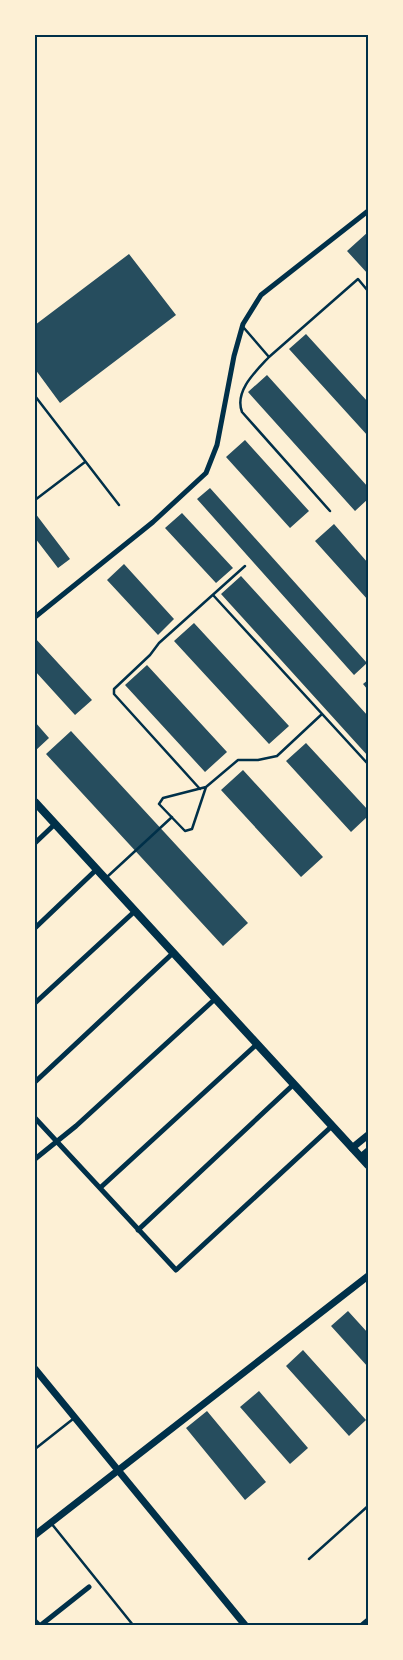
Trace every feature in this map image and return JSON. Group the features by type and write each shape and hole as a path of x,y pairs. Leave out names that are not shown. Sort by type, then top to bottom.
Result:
{"main road":[{"path":"35,802 368,1165"}],"street":[{"path":"35,617 153,522 206,472 217,445 234,356 242,326 261,295 368,211"},
{"path":"35,842 55,824"},
{"path":"35,928 97,869"},
{"path":"35,1003 135,911"},
{"path":"35,1082 173,953"},
{"path":"35,1159 57,1142 215,999"},
{"path":"100,1188 257,1044"},
{"path":"138,1230 294,1084"},
{"path":"35,1118 176,1270 332,1126"},
{"path":"352,1148 368,1135"},
{"path":"361,1157 368,1151"},
{"path":"35,1535 368,1276"},
{"path":"35,1371 245,1625"},
{"path":"35,1620 40,1625 89,1587"},
{"path":"362,1625 368,1620"}],"lane":[{"path":"330,511 242,412 240,401 249,378 269,357 358,279 368,290"},
{"path":"242,326 269,357"},
{"path":"35,396 119,505"},
{"path":"35,500 85,462"},
{"path":"200,789 114,694 114,690 150,656 159,643 245,566"},
{"path":"213,595 368,764"},
{"path":"206,787 192,829 184,831 159,804 164,798 206,787 238,760 258,760 277,756 322,714"},
{"path":"105,879 172,818"},
{"path":"35,1449 74,1418"},
{"path":"309,1559 368,1506"},
{"path":"51,1523 133,1625"}],"building":[{"path":"368,232 368,274 347,251"},
{"path":"129,254 176,315 60,403 35,369 35,325"},
{"path":"306,334 368,402 368,436 289,349"},
{"path":"267,375 368,487 368,499 355,511 248,392"},
{"path":"245,440 309,511 290,528 226,457"},
{"path":"210,488 367,663 354,675 197,499"},
{"path":"35,513 70,559 58,568 35,538"},
{"path":"182,513 233,568 216,583 165,528"},
{"path":"334,524 368,563 368,600 315,541"},
{"path":"124,564 174,619 158,635 107,580"},
{"path":"241,576 368,716 368,756 221,594"},
{"path":"194,623 289,726 269,744 174,641"},
{"path":"35,638 92,700 75,715 35,671"},
{"path":"147,665 227,752 205,772 125,685"},
{"path":"368,680 368,690 363,684"},
{"path":"35,722 49,738 35,751"},
{"path":"71,731 248,923 223,946 46,754"},
{"path":"306,743 368,810 368,816 351,832 286,761"},
{"path":"243,770 323,857 301,877 221,790"},
{"path":"348,1311 368,1333 368,1367 331,1326"},
{"path":"303,1350 366,1420 349,1436 286,1366"},
{"path":"259,1391 308,1448 290,1464 240,1407"},
{"path":"207,1411 266,1482 245,1500 186,1428"}]}
